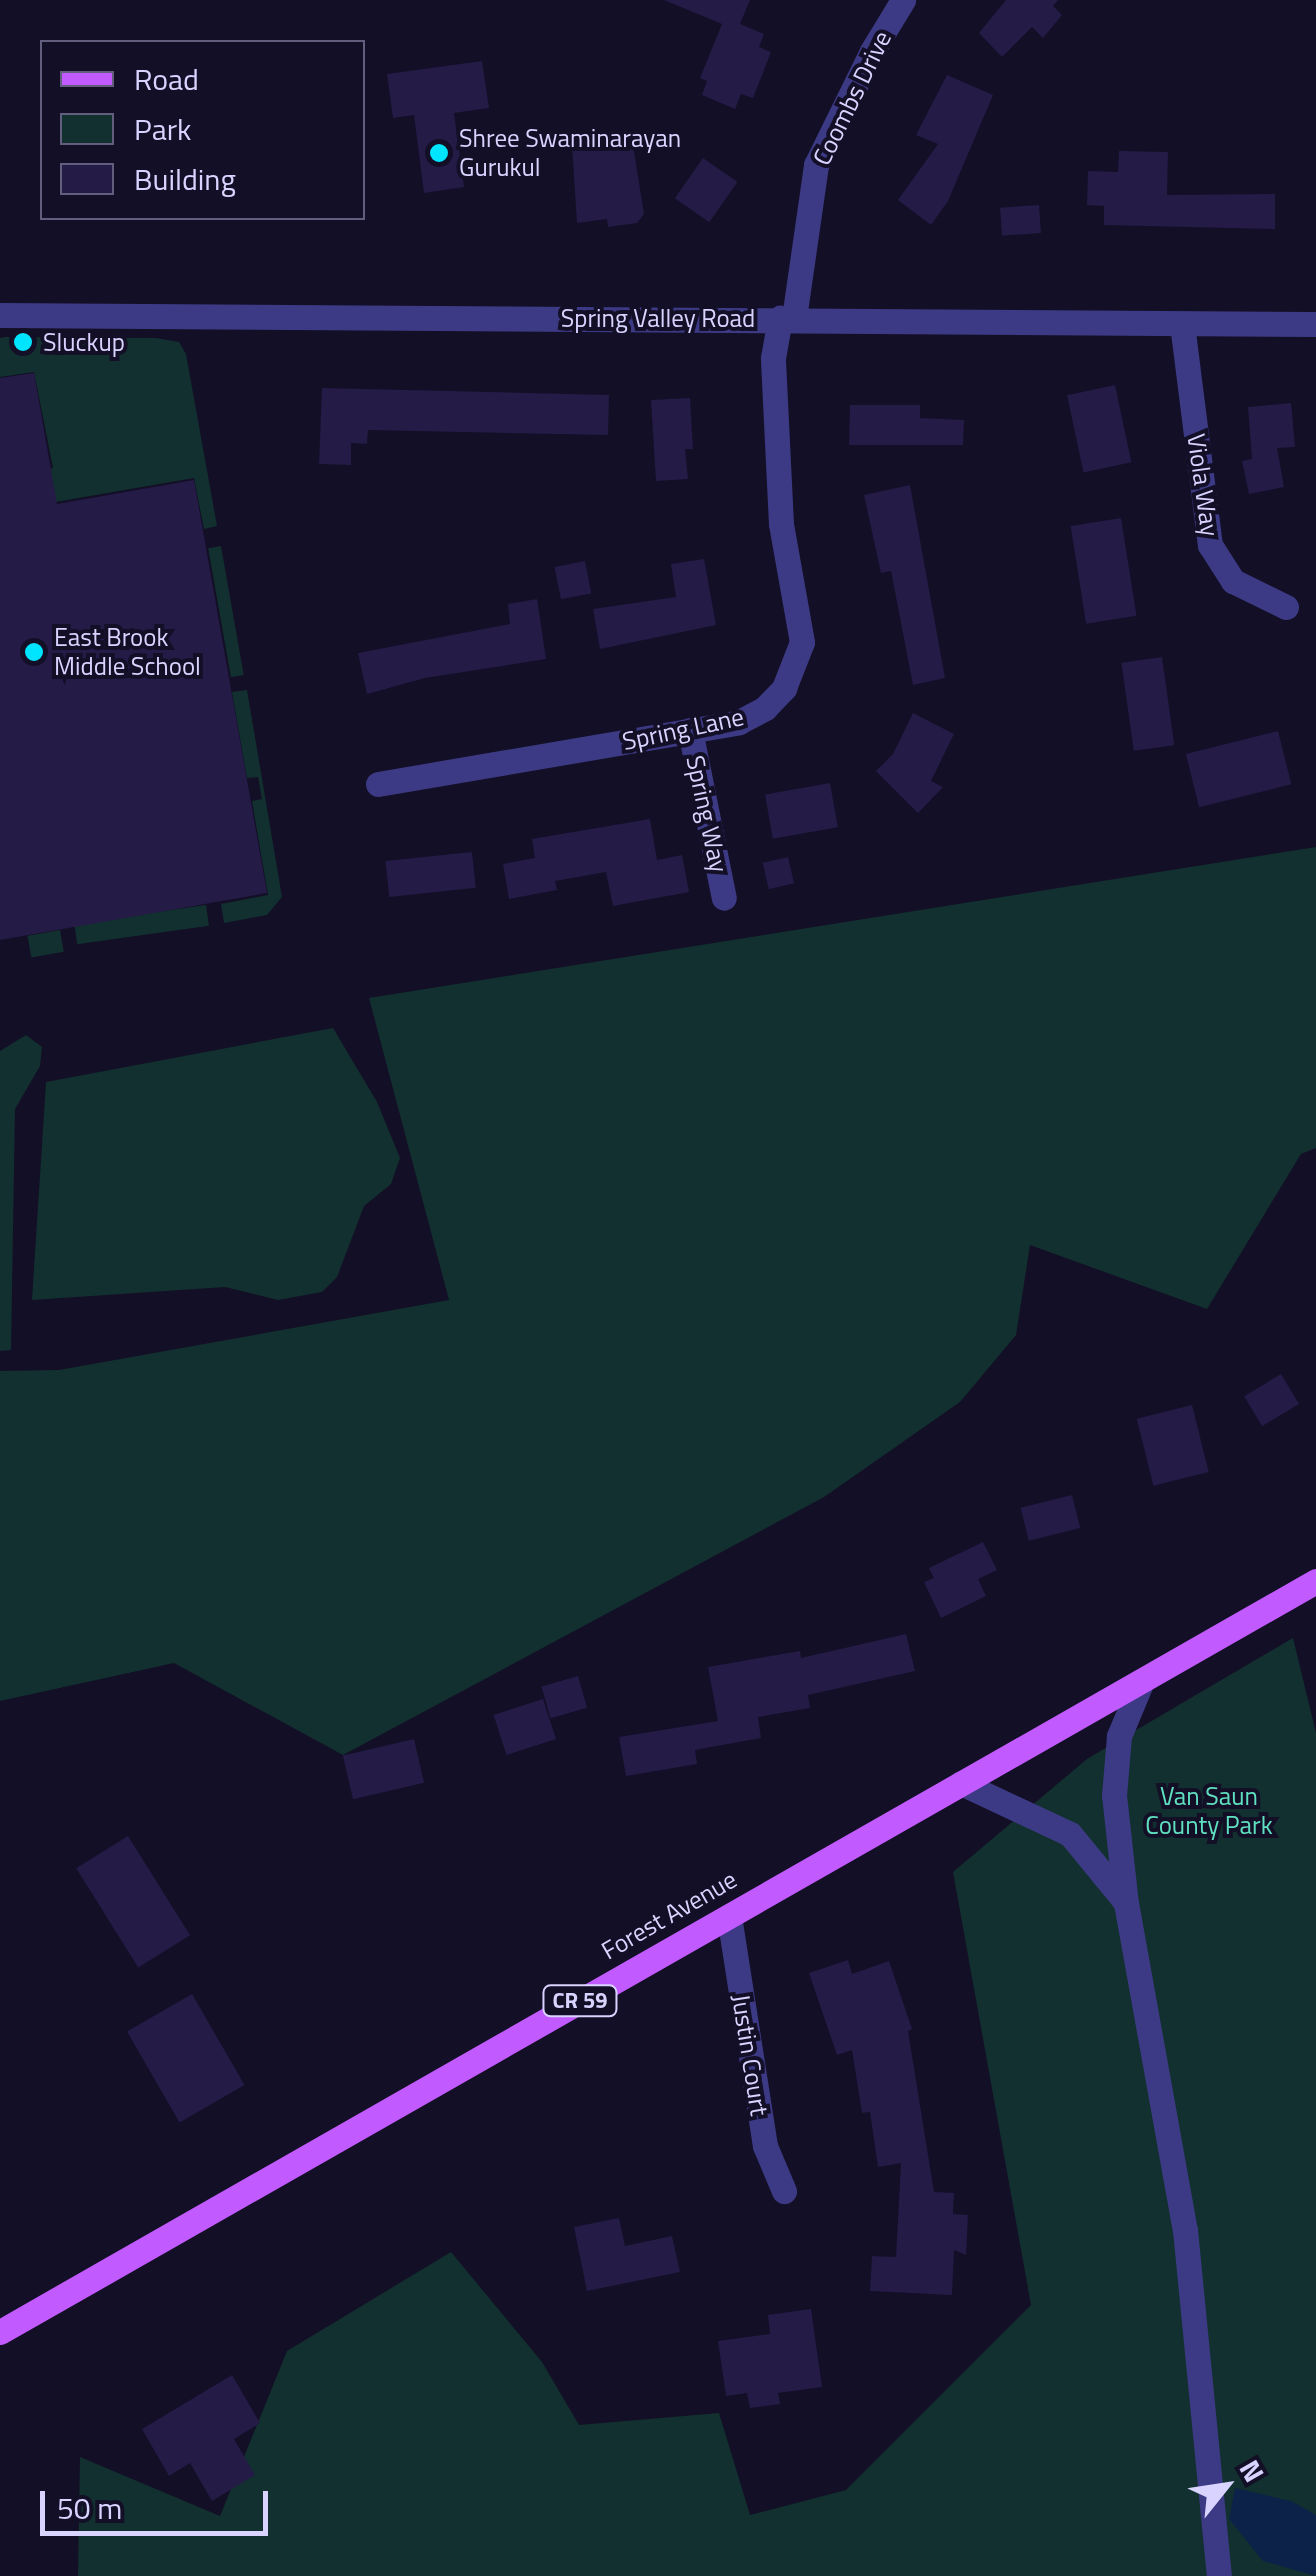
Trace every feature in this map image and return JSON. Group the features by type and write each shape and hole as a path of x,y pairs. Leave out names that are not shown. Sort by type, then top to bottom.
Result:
{"main road":[{"name":"Forest Avenue","path":"0,2332 1316,1581"}],"street":[{"name":"Coombs Drive","path":"787,318 816,164 872,51 903,0"},
{"name":"Spring Valley Road","path":"0,315 1316,324"},
{"name":"Spring Lane","path":"378,784 739,722 765,708 784,688 800,653 801,618 781,524 776,455 774,358 787,318"},
{"name":"Viola Way","path":"1182,324 1210,545 1233,581 1286,606"},
{"name":"Spring Way","path":"690,730 724,898"},
{"path":"1142,1680 1119,1736 1114,1795 1126,1903 1190,2270 1218,2576"},
{"path":"962,1783 1070,1834 1126,1903"},
{"name":"Justin Court","path":"728,1916 765,2146 784,2191"}],"green space":[{"path":"0,338 156,338 179,342 186,354 217,526 204,529 194,478 38,505 32,473 53,468 34,372 0,377"},
{"path":"221,546 244,675 231,677 208,548"},
{"path":"247,690 282,897 267,915 224,923 221,904 268,895 252,801 262,799 258,777 247,778 232,692"},
{"path":"1316,847 1316,1148 1301,1154 1207,1309 1030,1245 1016,1335 960,1402 824,1497 343,1755 174,1663 0,1701 0,1371 59,1370 449,1300 369,998"},
{"path":"206,905 209,926 77,944 74,924"},
{"path":"60,930 64,952 31,957 28,936"},
{"path":"333,1028 377,1102 400,1158 391,1184 364,1206 337,1277 322,1292 278,1300 225,1287 32,1300 46,1082"},
{"path":"26,1035 42,1047 40,1066 15,1109 11,1350 0,1351 0,1051"},
{"name":"Van Saun County Park","path":"1293,1638 1316,1733 1316,2576 78,2576 80,2457 220,2516 287,2351 451,2252 542,2362 579,2425 719,2413 750,2515 846,2490 1031,2305 953,1872 1087,1759"}],"water":[{"path":"1235,2488 1291,2501 1316,2515 1316,2576 1263,2561 1229,2519"}],"building":[{"path":"664,0 750,0 740,24 764,34 759,47 771,52 753,98 741,94 735,109 702,95 707,81 700,78 722,24"},
{"path":"1006,0 1058,0 1053,6 1062,15 1043,38 1032,27 1002,57 979,33"},
{"name":"Shree Swaminarayan Gurukul","path":"482,61 489,108 454,113 464,187 424,193 414,115 393,118 387,74"},
{"path":"947,75 993,95 948,201 931,225 898,200 938,144 916,135"},
{"path":"593,128 608,141 632,139 644,214 637,223 608,227 607,219 577,223 572,145 580,144"},
{"path":"1119,151 1168,152 1167,195 1275,194 1275,229 1104,225 1104,206 1087,205 1088,171 1118,172"},
{"path":"703,158 737,182 709,222 675,198"},
{"path":"1039,205 1041,233 1002,236 1000,208"},
{"path":"34,373 57,504 194,480 267,893 0,940 0,378"},
{"path":"1115,385 1131,462 1083,472 1067,395"},
{"path":"322,388 609,395 608,435 368,430 367,444 351,443 351,465 319,464"},
{"path":"690,398 693,449 685,449 688,479 656,481 651,400"},
{"path":"1291,403 1295,447 1277,448 1284,487 1249,494 1242,461 1252,459 1248,407"},
{"path":"850,405 920,405 920,418 964,420 963,445 849,445"},
{"path":"910,485 945,678 913,685 891,571 881,573 864,495"},
{"path":"1121,518 1136,616 1086,624 1071,526"},
{"path":"704,559 716,625 600,649 593,609 676,597 671,564"},
{"path":"585,561 591,593 561,599 555,567"},
{"path":"537,599 546,659 425,678 367,694 358,653 510,624 508,604"},
{"path":"1162,657 1174,745 1134,751 1121,663"},
{"path":"913,713 954,734 931,781 943,787 918,813 876,771 893,754"},
{"path":"1278,731 1291,784 1199,807 1186,754"},
{"path":"830,783 838,827 773,839 765,794"},
{"path":"650,819 657,860 682,855 689,892 613,906 606,872 555,881 557,890 509,899 503,864 535,858 532,839"},
{"path":"472,852 476,888 389,897 385,861"},
{"path":"788,857 794,883 769,889 763,863"},
{"path":"1281,1374 1299,1404 1262,1426 1244,1396"},
{"path":"1192,1405 1209,1472 1153,1486 1137,1419"},
{"path":"1072,1495 1080,1528 1029,1541 1021,1508"},
{"path":"983,1542 997,1570 978,1579 986,1596 941,1618 924,1582 934,1578 929,1568"},
{"path":"906,1634 915,1671 808,1695 810,1708 758,1717 761,1738 695,1750 697,1764 626,1776 619,1737 718,1721 708,1667 800,1651 801,1658"},
{"path":"578,1676 587,1708 551,1718 541,1686"},
{"path":"543,1699 556,1739 507,1755 494,1715"},
{"path":"414,1739 424,1783 353,1799 343,1755"},
{"path":"128,1836 190,1935 138,1968 76,1868"},
{"path":"848,1960 852,1974 889,1961 912,2029 908,2031 934,2192 954,2193 953,2214 968,2215 966,2255 954,2250 952,2295 870,2291 872,2256 896,2257 901,2163 878,2167 870,2112 862,2113 852,2050 837,2055 809,1973"},
{"path":"192,1994 244,2085 180,2122 127,2032"},
{"path":"619,2218 625,2246 672,2236 680,2272 587,2291 574,2227"},
{"path":"811,2309 822,2387 778,2393 780,2404 750,2408 747,2393 726,2396 718,2341 770,2334 768,2315"},
{"path":"232,2375 260,2423 234,2439 255,2475 212,2501 190,2463 169,2476 142,2429"}],"place":[{"name":"Shree Swaminarayan Gurukul","path":"439,153"},
{"name":"Sluckup","path":"23,342"},
{"name":"East Brook Middle School","path":"34,652"}]}
